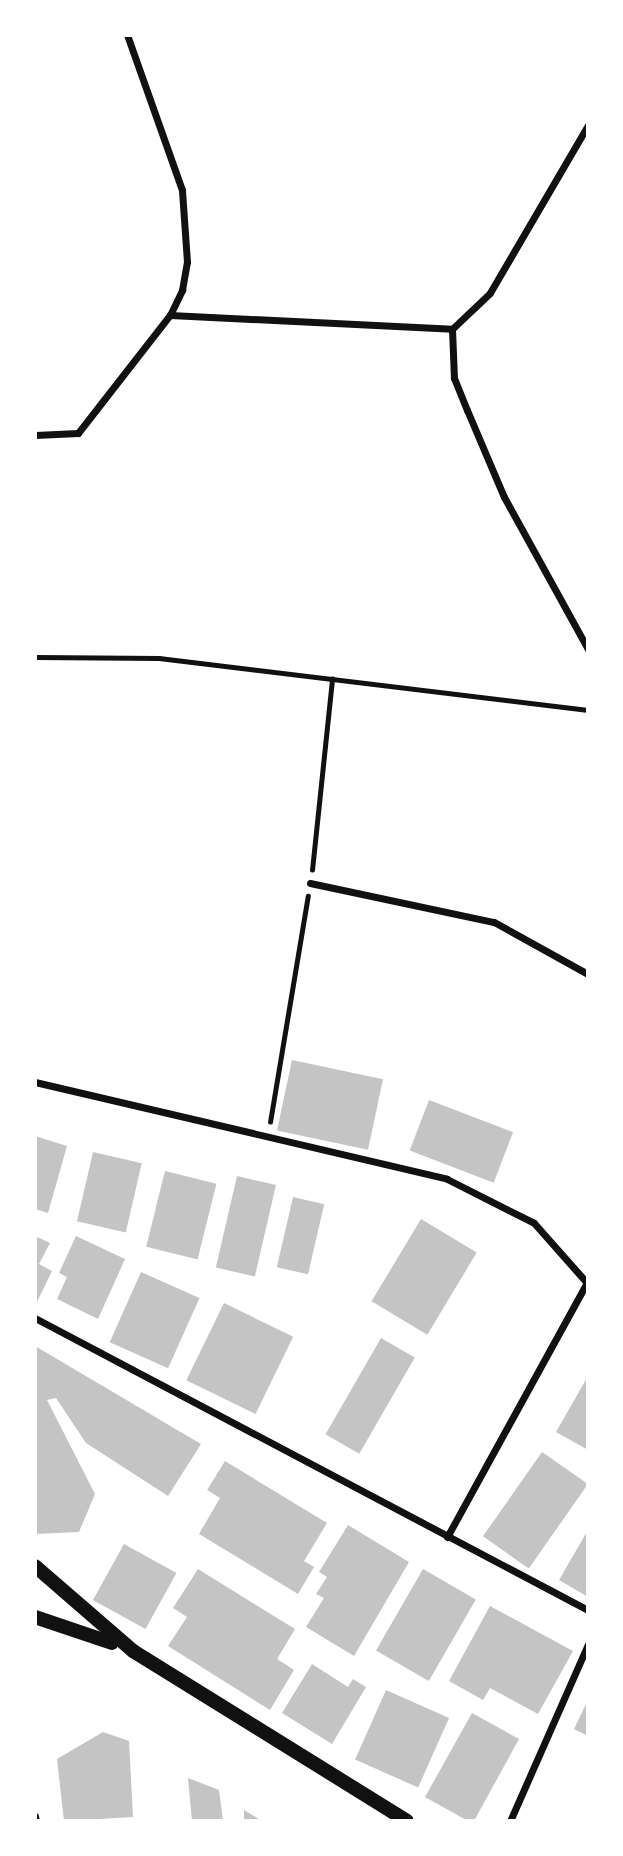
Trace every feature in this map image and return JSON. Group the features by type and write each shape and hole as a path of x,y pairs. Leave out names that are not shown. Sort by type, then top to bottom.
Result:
{"main road":[{"path":"35,1568 35,1586"},
{"path":"35,1568 133,1651 407,1821"},
{"path":"35,1617 133,1651"}],"street":[{"path":"35,435 78,433 170,315 187,262 182,190 127,35"},
{"path":"170,315 452,329 490,293 588,125"},
{"path":"452,329 454,378 472,423 504,497 588,649"},
{"path":"310,883 495,922 588,974"},
{"path":"35,1082 267,1141 447,1179 534,1223 587,1282 447,1537"},
{"path":"35,1318 588,1610"},
{"path":"510,1821 588,1644"},
{"path":"35,1816 36,1821"}],"path":[{"path":"35,657 159,658 588,710"},
{"path":"267,1141 310,883 332,679"}],"building":[{"path":"292,1060 383,1079 368,1150 277,1130"},
{"path":"429,1100 513,1132 494,1183 410,1150"},
{"path":"35,1136 67,1146 48,1213 35,1209"},
{"path":"93,1152 142,1163 126,1232 77,1221"},
{"path":"165,1171 216,1184 198,1260 146,1247"},
{"path":"237,1176 276,1185 255,1277 216,1268"},
{"path":"293,1197 324,1204 308,1274 277,1267"},
{"path":"421,1219 477,1252 427,1335 372,1301"},
{"path":"35,1236 50,1243 39,1264 52,1271 35,1306"},
{"path":"76,1236 125,1259 98,1319 57,1299 67,1277 59,1273"},
{"path":"141,1272 199,1298 168,1368 110,1342"},
{"path":"224,1303 293,1337 256,1414 186,1380"},
{"path":"381,1338 415,1358 359,1454 325,1434"},
{"path":"35,1346 201,1444 168,1496 86,1443 56,1398 47,1400 95,1494 79,1532 35,1534"},
{"path":"588,1376 588,1450 556,1432"},
{"path":"542,1452 588,1484 529,1568 483,1536"},
{"path":"225,1461 327,1523 304,1561 314,1567 298,1594 199,1534 220,1498 207,1490"},
{"path":"348,1525 409,1562 354,1656 306,1627 324,1598 316,1594 327,1577 319,1572"},
{"path":"588,1530 588,1597 559,1580"},
{"path":"124,1544 176,1573 145,1629 93,1600"},
{"path":"198,1569 295,1629 277,1659 294,1670 270,1710 168,1646 187,1617 173,1608"},
{"path":"423,1569 476,1600 429,1681 376,1650"},
{"path":"490,1606 573,1651 538,1714 490,1688 483,1700 449,1681"},
{"path":"312,1664 348,1687 353,1679 366,1687 332,1744 282,1713"},
{"path":"386,1690 449,1718 418,1787 355,1759"},
{"path":"588,1700 588,1736 574,1729"},
{"path":"472,1713 519,1739 474,1821 468,1821 425,1797"},
{"path":"103,1732 129,1741 133,1817 64,1821 57,1759"},
{"path":"188,1778 219,1790 223,1821 192,1821"},
{"path":"244,1810 262,1821 244,1821"}]}
